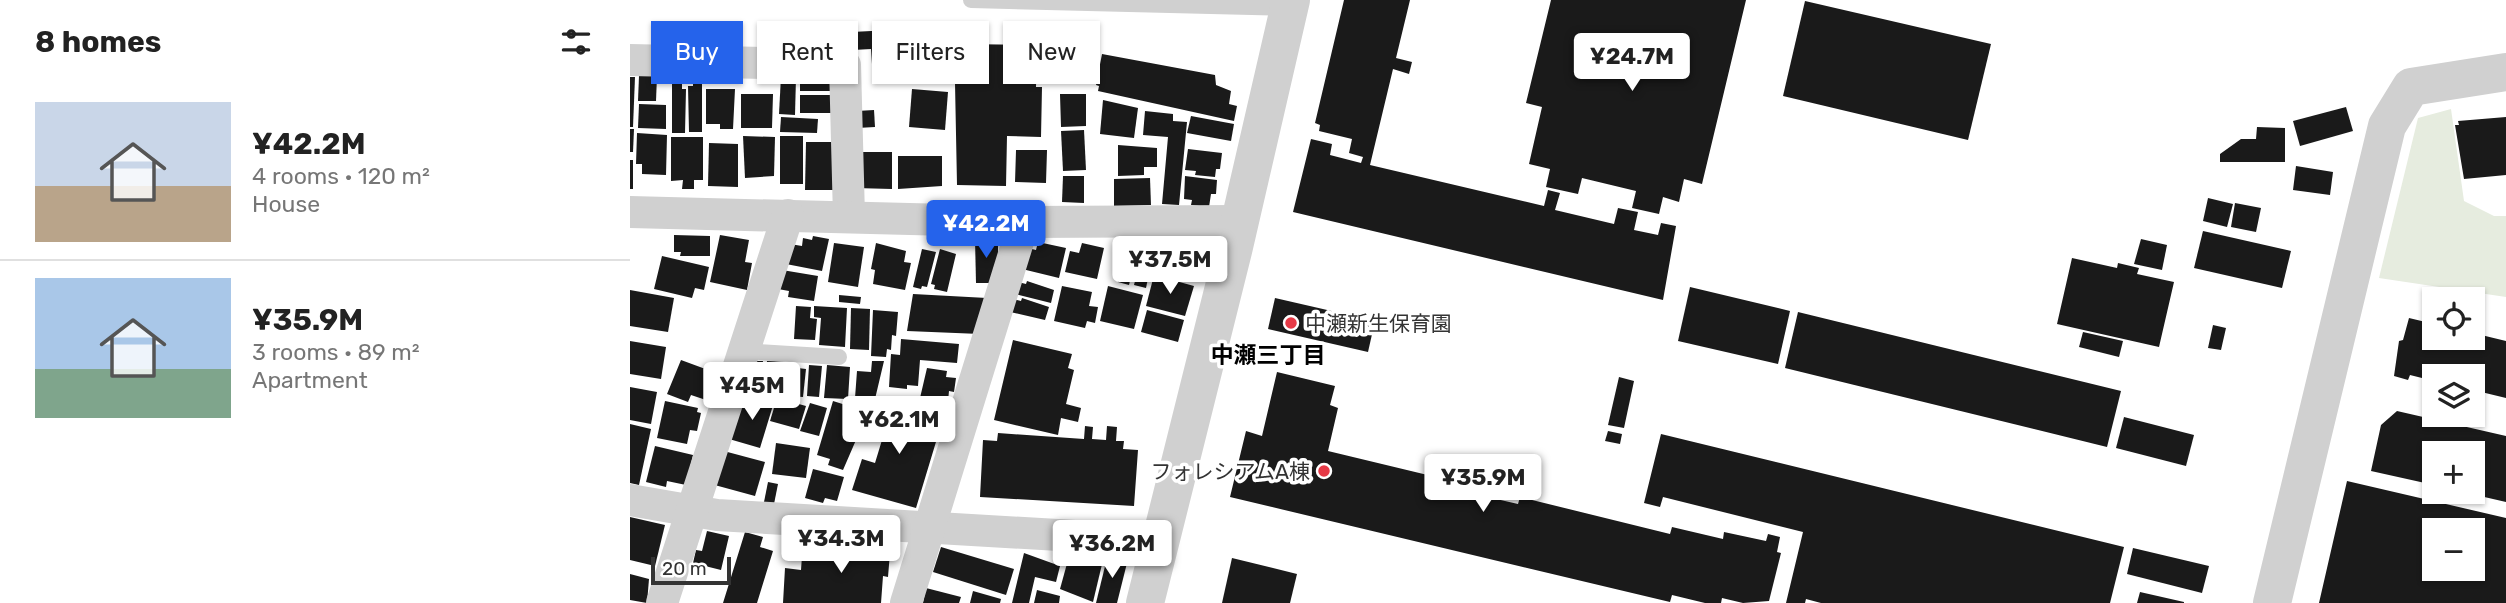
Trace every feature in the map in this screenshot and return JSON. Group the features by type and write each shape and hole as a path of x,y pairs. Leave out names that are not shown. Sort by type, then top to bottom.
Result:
{"street":[{"path":"1145,603 1290,4"},
{"path":"630,60 845,65 849,217"},
{"path":"2272,603 2387,126 2411,87 2506,72"},
{"path":"630,212 1024,222 1239,221"},
{"path":"662,603 788,215"},
{"path":"906,603 1024,222"},
{"path":"630,500 691,511 1160,541"}],"lane":[{"path":"971,0 1290,4"},
{"path":"743,351 839,357"}],"shaded area":[{"path":"2451,109 2464,201 2494,216 2506,216 2506,297 2485,294 2485,287 2439,287 2379,278 2418,118"}],"building":[{"path":"1344,0 1410,0 1396,58 1412,62 1409,74 1393,69 1370,165 1544,206 1548,190 1560,193 1555,210 1614,224 1618,208 1638,212 1634,230 1658,235 1661,223 1676,226 1663,300 1293,212 1311,139 1332,144 1330,155 1361,163 1363,157 1349,153 1352,139 1319,131 1320,125 1315,123"},
{"path":"1551,0 1746,0 1702,184 1684,179 1679,202 1663,197 1659,214 1632,208 1636,191 1582,178 1578,194 1546,187 1550,169 1529,164 1542,107 1526,103"},
{"path":"1805,1 1991,44 1968,140 1783,96"},
{"path":"872,31 872,64 871,49 858,50 858,32"},
{"path":"989,44 1003,45 1003,84 1036,84 1036,87 1042,87 1041,137 1007,136 1006,186 957,185 955,84 989,84"},
{"path":"1102,54 1215,75 1216,85 1231,91 1229,104 1237,106 1234,121 1098,91 1099,86 1096,85 1100,84"},
{"path":"639,76 651,76 651,84 657,84 656,101 638,101"},
{"path":"630,77 635,77 633,127 630,127"},
{"path":"672,84 682,84 682,89 686,89 685,133 672,133"},
{"path":"702,84 702,132 689,132 688,86"},
{"path":"781,84 796,84 795,115 779,114"},
{"path":"800,84 832,84 832,91 800,91"},
{"path":"706,89 735,89 733,129 720,129 720,124 706,124"},
{"path":"912,89 948,92 945,130 909,127"},
{"path":"741,94 773,94 772,128 741,128"},
{"path":"1060,94 1086,94 1086,126 1061,127"},
{"path":"800,95 832,95 832,113 800,113"},
{"path":"1103,100 1138,108 1134,138 1100,134"},
{"path":"639,104 666,105 666,129 638,128"},
{"path":"2346,107 2353,131 2300,146 2293,121"},
{"path":"874,110 875,127 857,128 857,111"},
{"path":"1145,111 1173,114 1173,121 1187,122 1179,205 1162,204 1168,137 1143,135"},
{"path":"1191,116 1234,124 1231,141 1187,133"},
{"path":"781,117 818,119 817,133 780,132"},
{"path":"2506,117 2506,175 2464,179 2455,125 2459,125 2458,121"},
{"path":"2257,127 2285,128 2285,162 2220,162 2220,154 2241,139 2256,139"},
{"path":"630,129 634,129 633,152 630,152"},
{"path":"1084,130 1086,170 1063,171 1061,131"},
{"path":"637,133 667,135 666,175 642,174 642,164 636,164"},
{"path":"743,136 775,137 774,176 745,178"},
{"path":"780,136 803,136 803,184 780,184"},
{"path":"671,137 703,137 703,180 694,180 694,189 682,189 683,180 671,181"},
{"path":"806,142 833,142 833,190 805,190"},
{"path":"709,143 738,144 738,187 708,186"},
{"path":"1118,145 1157,148 1157,167 1144,167 1144,175 1118,176"},
{"path":"1188,149 1222,153 1220,169 1216,169 1215,177 1195,175 1196,171 1185,170"},
{"path":"1016,150 1047,150 1046,183 1015,182"},
{"path":"855,152 892,152 892,189 855,188"},
{"path":"898,156 942,156 942,186 898,189"},
{"path":"630,160 633,160 633,189 630,189"},
{"path":"2296,166 2333,172 2330,195 2293,190"},
{"path":"1063,176 1084,176 1084,203 1062,202"},
{"path":"1185,176 1217,180 1216,194 1211,194 1209,207 1191,205 1192,200 1184,199"},
{"path":"1150,178 1151,205 1114,206 1114,179"},
{"path":"2208,198 2233,204 2227,227 2203,221"},
{"path":"2235,203 2261,208 2256,232 2231,227"},
{"path":"2203,231 2291,251 2282,288 2194,268"},
{"path":"674,235 710,236 710,256 680,256 681,252 674,252"},
{"path":"720,235 749,240 745,262 752,263 747,290 710,282"},
{"path":"813,236 829,239 822,271 786,264 790,244 802,246 803,238 812,240"},
{"path":"975,239 998,239 998,274 992,283 976,283"},
{"path":"2141,239 2167,245 2162,270 2134,264"},
{"path":"1038,242 1066,248 1059,278 1022,269 1028,248 1036,250"},
{"path":"1186,242 1200,246 1193,274 1185,272 1183,277 1154,270 1160,243 1184,249"},
{"path":"834,243 864,247 858,287 828,282"},
{"path":"876,243 906,251 904,262 911,263 905,290 873,284 875,270 871,269"},
{"path":"1082,243 1104,248 1097,279 1065,272 1070,251 1079,253"},
{"path":"1127,244 1138,247 1129,285 1118,282"},
{"path":"1143,248 1154,250 1146,288 1134,285"},
{"path":"922,249 936,252 927,287 922,286 921,289 913,287"},
{"path":"940,249 956,254 947,292 934,289 935,285 931,284"},
{"path":"662,256 709,267 704,290 695,288 692,298 654,289"},
{"path":"2072,258 2117,268 2118,263 2139,268 2137,274 2174,282 2159,347 2057,324"},
{"path":"782,270 818,276 814,301 788,297 789,291 778,289"},
{"path":"1154,275 1194,286 1185,316 1146,306"},
{"path":"1027,281 1054,290 1051,303 1015,294 1018,282 1026,284"},
{"path":"1062,286 1092,292 1089,306 1098,307 1095,323 1087,321 1085,328 1054,321"},
{"path":"1108,286 1143,295 1134,329 1100,321"},
{"path":"1690,287 1790,311 1778,364 1678,341"},
{"path":"630,290 674,298 668,332 630,326"},
{"path":"913,294 987,298 986,308 981,308 980,334 907,331"},
{"path":"839,295 861,297 860,304 839,302"},
{"path":"1022,298 1049,307 1045,320 1010,312 1013,299 1021,301"},
{"path":"1275,298 1375,321 1368,352 1268,329"},
{"path":"796,306 811,307 810,318 817,319 815,340 794,339"},
{"path":"814,306 847,308 845,347 819,345 821,318 814,317"},
{"path":"851,308 870,309 869,350 850,349"},
{"path":"873,310 898,312 896,336 892,335 891,350 887,349 886,357 871,356"},
{"path":"1147,310 1184,320 1178,342 1141,332"},
{"path":"1798,312 2121,391 2107,447 1785,368"},
{"path":"2409,318 2422,321 2422,350 2485,350 2485,336 2506,341 2506,398 2485,393 2485,364 2422,364 2422,378 2410,375 2408,380 2394,376 2399,341 2403,340"},
{"path":"2213,325 2226,328 2221,350 2208,348"},
{"path":"2083,332 2123,341 2119,357 2079,347"},
{"path":"901,339 959,344 957,363 920,360 918,386 907,385 907,389 889,387 891,354 900,355"},
{"path":"1013,340 1072,354 1068,368 1074,370 1066,404 1081,408 1078,422 1061,418 1058,435 994,420"},
{"path":"630,341 666,347 661,379 630,374"},
{"path":"681,360 719,374 709,401 691,395 688,402 667,394"},
{"path":"755,361 763,361 760,390 746,389"},
{"path":"767,361 786,362 783,394 764,393"},
{"path":"872,361 884,361 875,399 855,398 857,371 871,372"},
{"path":"809,365 822,366 819,397 807,396"},
{"path":"827,365 850,367 848,399 824,398"},
{"path":"789,367 806,369 803,397 786,396"},
{"path":"927,368 947,371 946,377 956,378 954,392 949,391 948,401 920,398"},
{"name":"フォレシアムA棟","path":"1277,372 1335,386 1330,405 1338,408 1328,451 1494,491 1492,498 1518,504 1520,497 1670,534 1672,527 1723,539 1724,532 1766,541 1768,534 1780,537 1777,552 1781,553 1769,601 1743,603 1722,598 1721,603 1705,603 1672,595 1670,602 1230,497 1246,431 1262,436"},
{"path":"1619,377 1634,381 1624,428 1608,425"},
{"path":"630,387 657,392 651,424 630,420"},
{"path":"752,395 774,402 760,448 729,439 744,401 750,402"},
{"path":"777,398 806,406 799,429 770,421"},
{"path":"665,401 698,408 697,412 701,413 697,431 690,430 687,444 657,438"},
{"path":"833,401 868,412 859,441 856,440 843,470 828,465 830,459 817,455"},
{"path":"810,403 827,408 819,436 800,431"},
{"path":"878,404 942,422 916,508 852,490 862,459 875,463 882,440 869,436"},
{"path":"2397,411 2422,417 2422,427 2467,427 2506,436 2506,502 2485,497 2485,441 2422,441 2422,482 2371,471 2381,425"},
{"path":"2124,417 2194,435 2186,466 2116,448"},
{"path":"630,424 651,429 639,485 630,483"},
{"path":"1085,426 1093,427 1092,439 1106,440 1107,426 1117,427 1116,441 1124,441 1123,449 1138,450 1134,506 980,497 983,440 997,441 998,433 1084,439"},
{"path":"1608,431 1622,434 1620,444 1605,441"},
{"path":"1661,434 2124,547 2110,603 1821,603 1806,599 1805,603 1786,603 1803,532 1663,497 1660,507 1644,503"},
{"path":"776,443 810,448 806,478 772,474"},
{"path":"655,446 693,455 686,485 667,481 666,487 646,482"},
{"path":"720,450 765,462 755,496 711,484"},
{"path":"813,469 844,477 837,501 825,498 823,503 805,498"},
{"path":"2347,481 2422,498 2422,504 2446,504 2506,518 2506,603 2319,603"},
{"path":"768,482 778,484 774,504 764,502"},
{"path":"630,517 665,525 655,566 630,560"},
{"path":"707,531 729,536 721,570 693,563 696,550 702,551"},
{"path":"745,532 763,537 760,547 773,551 757,603 723,603"},
{"path":"843,537 891,540 888,577 883,576 881,603 783,603 785,568 801,570 802,556 842,559"},
{"path":"941,547 1014,569 1006,595 933,572"},
{"path":"2133,548 2209,566 2202,593 2127,574"},
{"path":"1071,549 1103,560 1093,602 1060,589"},
{"path":"1024,553 1060,566 1056,582 1035,577 1029,603 1012,603"},
{"path":"1108,554 1128,559 1117,603 1096,603"},
{"path":"1232,558 1297,574 1290,603 1222,603"},
{"path":"630,574 649,579 647,603 630,600"},
{"path":"926,588 961,597 959,603 923,603"},
{"path":"1037,590 1060,596 1059,603 1034,603"},
{"path":"973,591 1001,599 1000,603 970,603"},
{"path":"2140,592 2184,602 2184,603 2137,603"}],"place":[{"name":"中瀬新生保育園","path":"1291,323"},
{"name":"フォレシアムA棟","path":"1324,471"}],"district":[{"name":"中瀬三丁目","path":"1268,355"}]}
